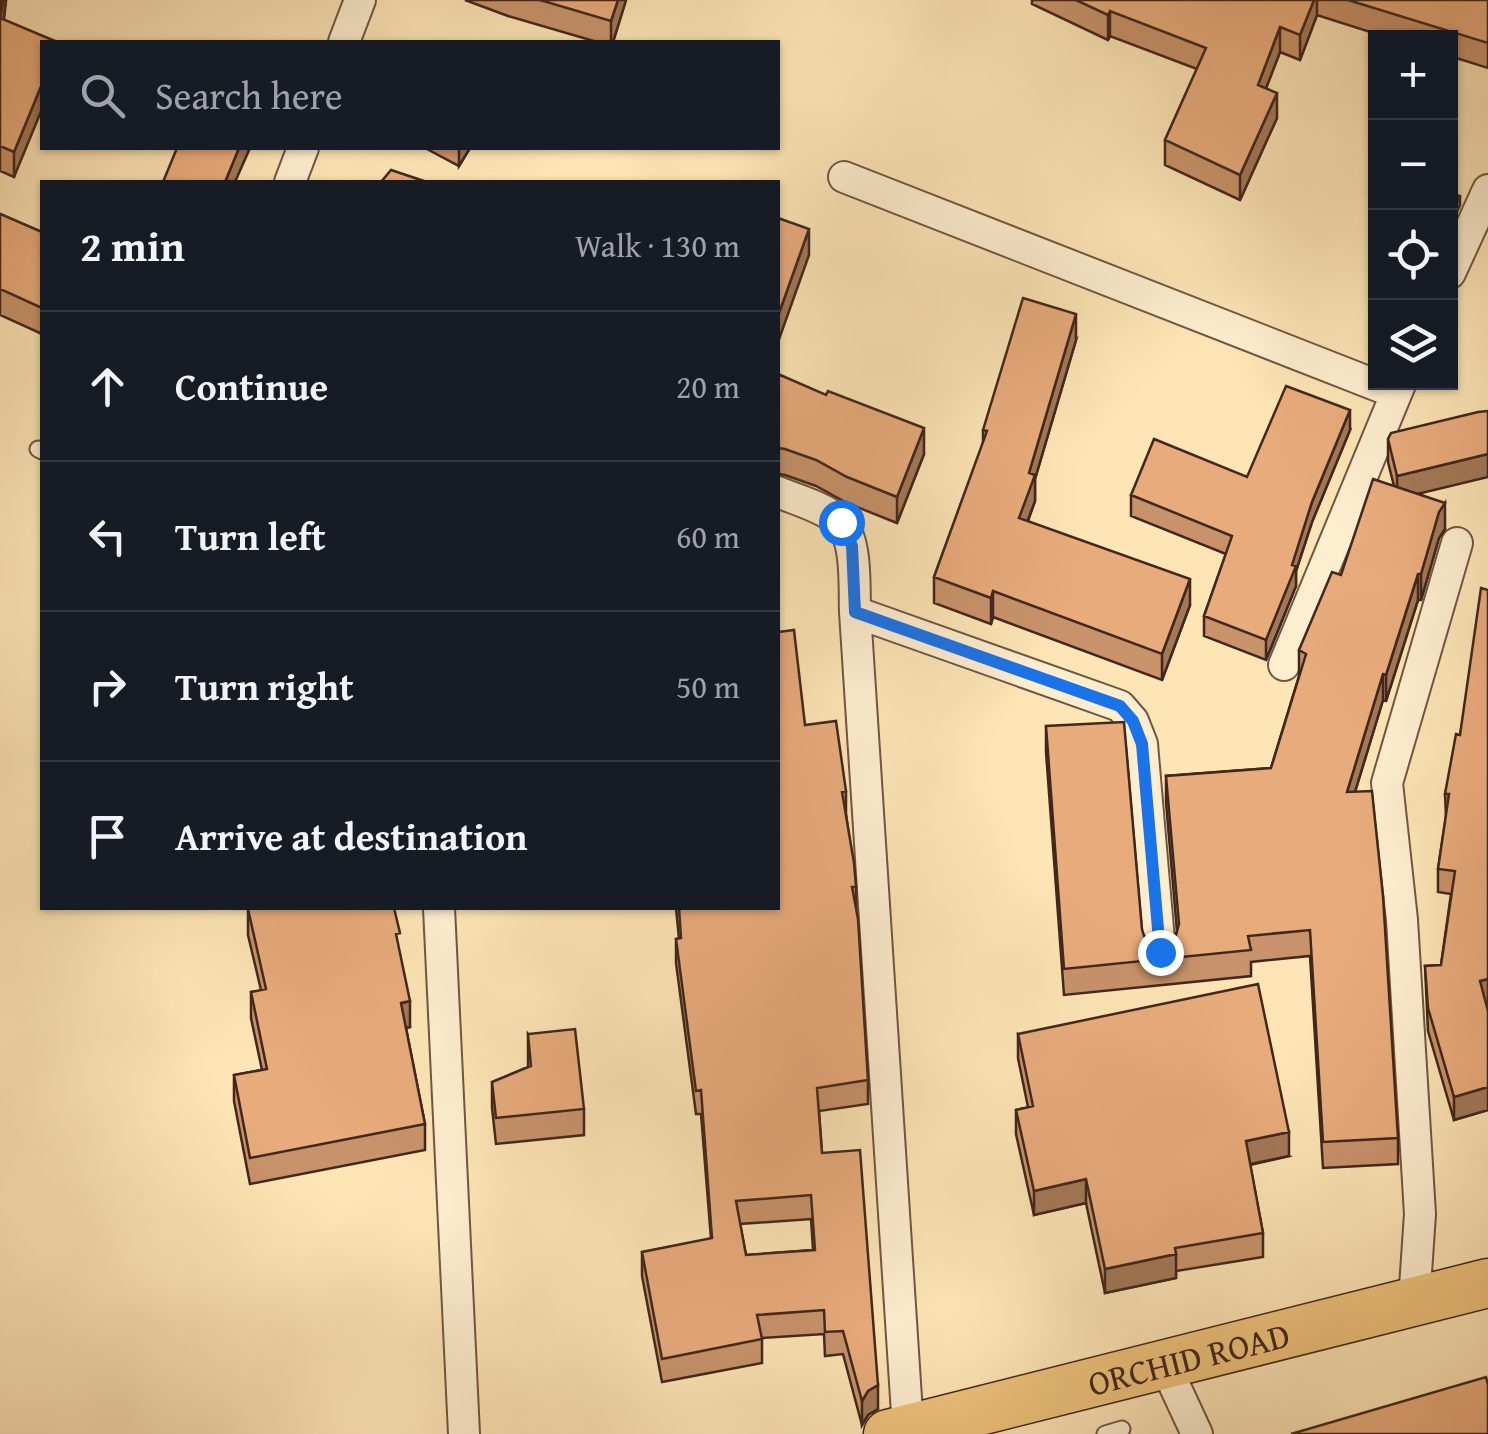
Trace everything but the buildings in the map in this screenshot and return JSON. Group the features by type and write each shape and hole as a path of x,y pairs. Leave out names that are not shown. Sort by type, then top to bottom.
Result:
{"main road":[{"name":"ORCHID ROAD","path":"898,1431 1488,1283"}],"street":[{"path":"345,40 360,0"},
{"path":"291,180 302,150"},
{"path":"844,177 1368,377"},
{"path":"1458,255 1488,190"},
{"path":"1284,665 1397,390"},
{"path":"780,493 841,522 852,546 898,1431"},
{"path":"1414,1302 1420,1214 1402,920 1387,783 1457,543"},
{"path":"855,612 1120,706 1133,721 1142,744 1160,952"},
{"path":"438,910 464,1434"},
{"path":"1165,1366 1196,1434"}],"lane":[{"path":"1105,1434 1122,1430"}],"route":[{"path":"841,522 852,546 855,612 1120,706 1133,721 1142,744 1160,952"}]}
